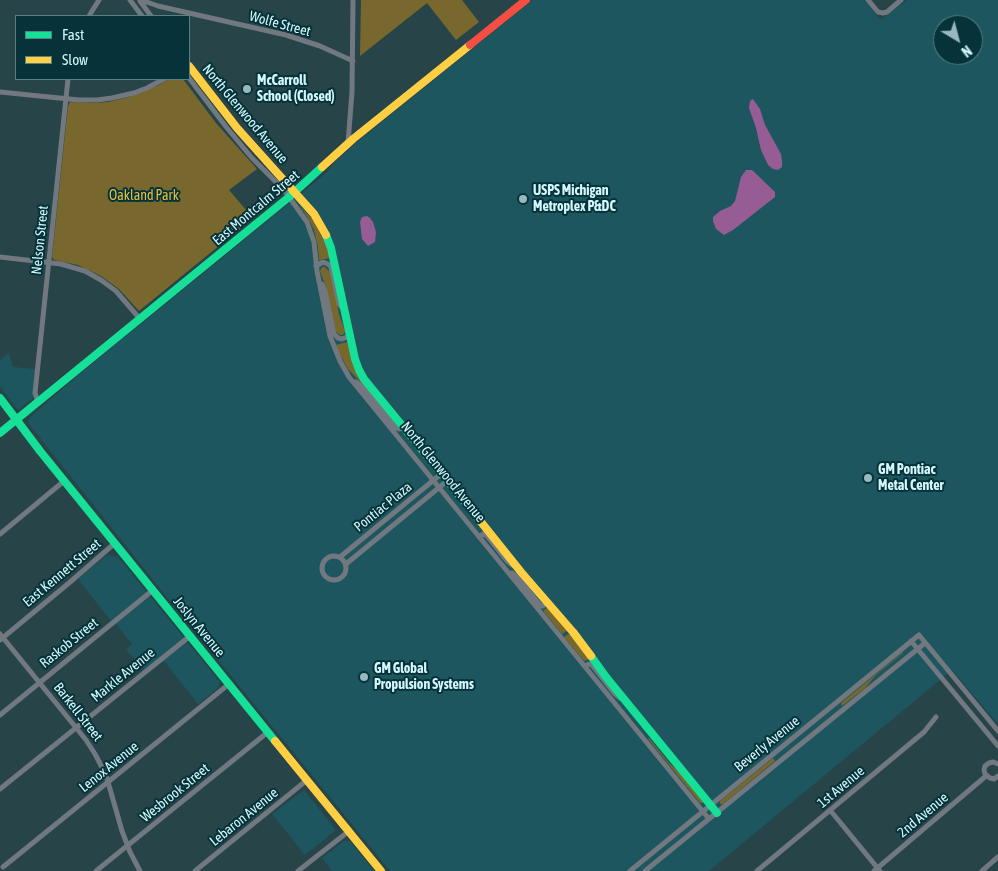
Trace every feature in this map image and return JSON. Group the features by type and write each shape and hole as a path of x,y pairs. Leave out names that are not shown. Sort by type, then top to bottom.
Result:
{"main road":[{"name":"East Montcalm Street","path":"0,433 292,194 348,143 526,0"},
{"name":"North Glenwood Avenue","path":"190,67 236,128 292,194 314,214 328,237 354,359 361,374 521,572 578,637 606,677 717,813"},
{"name":"Joslyn Avenue","path":"0,398 64,481 381,871"}],"street":[{"path":"90,15 99,0"},
{"path":"141,15 132,2 139,0 151,15"},
{"name":"Wolfe Street","path":"139,0 286,36 320,46 353,61"},
{"path":"348,143 352,101 353,0"},
{"path":"868,0 882,13 887,12 901,0"},
{"name":"North Glenwood Avenue","path":"190,79 226,128 246,151 284,190 292,194 309,226 314,242 316,266 328,328 333,345 349,377 709,819"},
{"name":"Nelson Street","path":"38,402 35,394 68,80"},
{"path":"0,92 91,100 119,97 147,88 162,80"},
{"path":"0,257 49,262 86,271 119,294 140,319"},
{"name":"North Glenwood Avenue","path":"316,266 323,262 331,267 339,304 345,311"},
{"name":"North Glenwood Avenue","path":"318,275 325,291 334,334 342,339 349,334"},
{"name":"North Glenwood Avenue","path":"349,377 363,388 396,428 403,427"},
{"name":"Pontiac Plaza","path":"340,557 441,474"},
{"path":"0,534 64,481"},
{"name":"Pontiac Plaza","path":"346,564 447,481"},
{"name":"North Glenwood Avenue","path":"479,537 483,534 486,536 507,561 521,572"},
{"name":"East Kennett Street","path":"1,637 69,583 114,543"},
{"path":"331,556 340,557 346,564 346,571 339,578 330,579 322,569 325,560 331,556"},
{"name":"North Glenwood Avenue","path":"504,567 518,578 541,606 547,602"},
{"name":"Raskob Street","path":"0,715 153,590"},
{"name":"Beverly Avenue","path":"630,871 911,641 919,635 925,642 645,871"},
{"name":"Markle Avenue","path":"0,789 190,636"},
{"name":"Barkell Street","path":"1,637 96,754 108,781 127,846 140,871"},
{"path":"911,641 998,746"},
{"path":"925,642 998,731"},
{"name":"North Glenwood Avenue","path":"585,666 592,665 614,693 628,704"},
{"name":"Lenox Avenue","path":"3,867 229,684"},
{"name":"1st Avenue","path":"757,871 924,732 936,717"},
{"name":"Wesbrook Street","path":"96,871 268,732"},
{"name":"2nd Avenue","path":"877,870 986,776 984,770 987,764 993,762 998,764"},
{"path":"986,776 992,779 998,776"},
{"name":"Lebaron Avenue","path":"195,871 307,780"},
{"path":"830,810 877,870"},
{"path":"298,871 349,831"},
{"path":"982,871 998,857"}],"shaded area":[{"path":"533,0 864,0 882,19 907,0 998,0 998,724 952,670 709,871 390,871 28,423 30,417 83,371 319,179 357,142"},
{"path":"753,99 760,109 765,125 781,154 782,167 778,170 768,165 761,150 749,108 750,101"},
{"path":"746,170 752,170 775,192 775,197 724,235 716,229 713,217 731,206 735,201 741,177"},
{"path":"367,216 373,222 376,232 375,242 368,246 362,239 360,222 362,217"},
{"path":"9,353 13,367 35,369 33,398 18,410 0,387 0,360"},
{"path":"107,555 118,557 220,682 217,689 198,704 164,661 147,674 126,649 132,644 116,624 114,625 78,579"},
{"path":"304,790 336,830 305,855 272,814"},
{"path":"344,841 350,841 374,871 332,871 322,858"}],"green space":[{"path":"361,0 462,0 479,22 456,40 427,3 360,56"},
{"name":"Oakland Park","path":"167,80 184,80 216,123 257,169 229,190 253,218 139,311 119,289 101,276 78,265 54,260 52,257 68,106 70,102 108,102 129,97"},
{"path":"299,205 313,220 329,250 330,258 319,260 314,230"},
{"path":"322,267 325,267 331,273 339,314 345,331 342,335 336,332 326,287 320,271"},
{"path":"347,342 355,369 365,386 348,369 339,353 336,345"},
{"path":"547,608 568,630 562,634 544,612"},
{"path":"570,633 589,659 584,661 564,637"},
{"path":"903,652 876,675 865,688 842,706 841,703"},
{"path":"649,738 669,763 681,774 703,803 700,803"},
{"path":"773,758 775,761 723,804 720,804 720,801"}],"traffic: fast":[{"path":"0,433 289,197 322,167"},
{"path":"326,235 331,248 359,370 364,379 477,517"},
{"path":"0,398 40,451 275,741"},
{"path":"591,656 717,813"}],"traffic: slow":[{"path":"322,167 353,139 470,45"},
{"path":"190,67 237,128 314,214 326,235"},
{"path":"477,517 591,656"},
{"path":"275,741 381,871"}],"traffic: jam":[{"path":"470,45 526,0"}],"place":[{"name":"McCarroll School (Closed)","path":"247,89"},
{"name":"USPS Michigan Metroplex P&DC","path":"523,199"},
{"name":"GM Pontiac Metal Center","path":"868,478"},
{"name":"GM Global Propulsion Systems","path":"364,677"}]}
